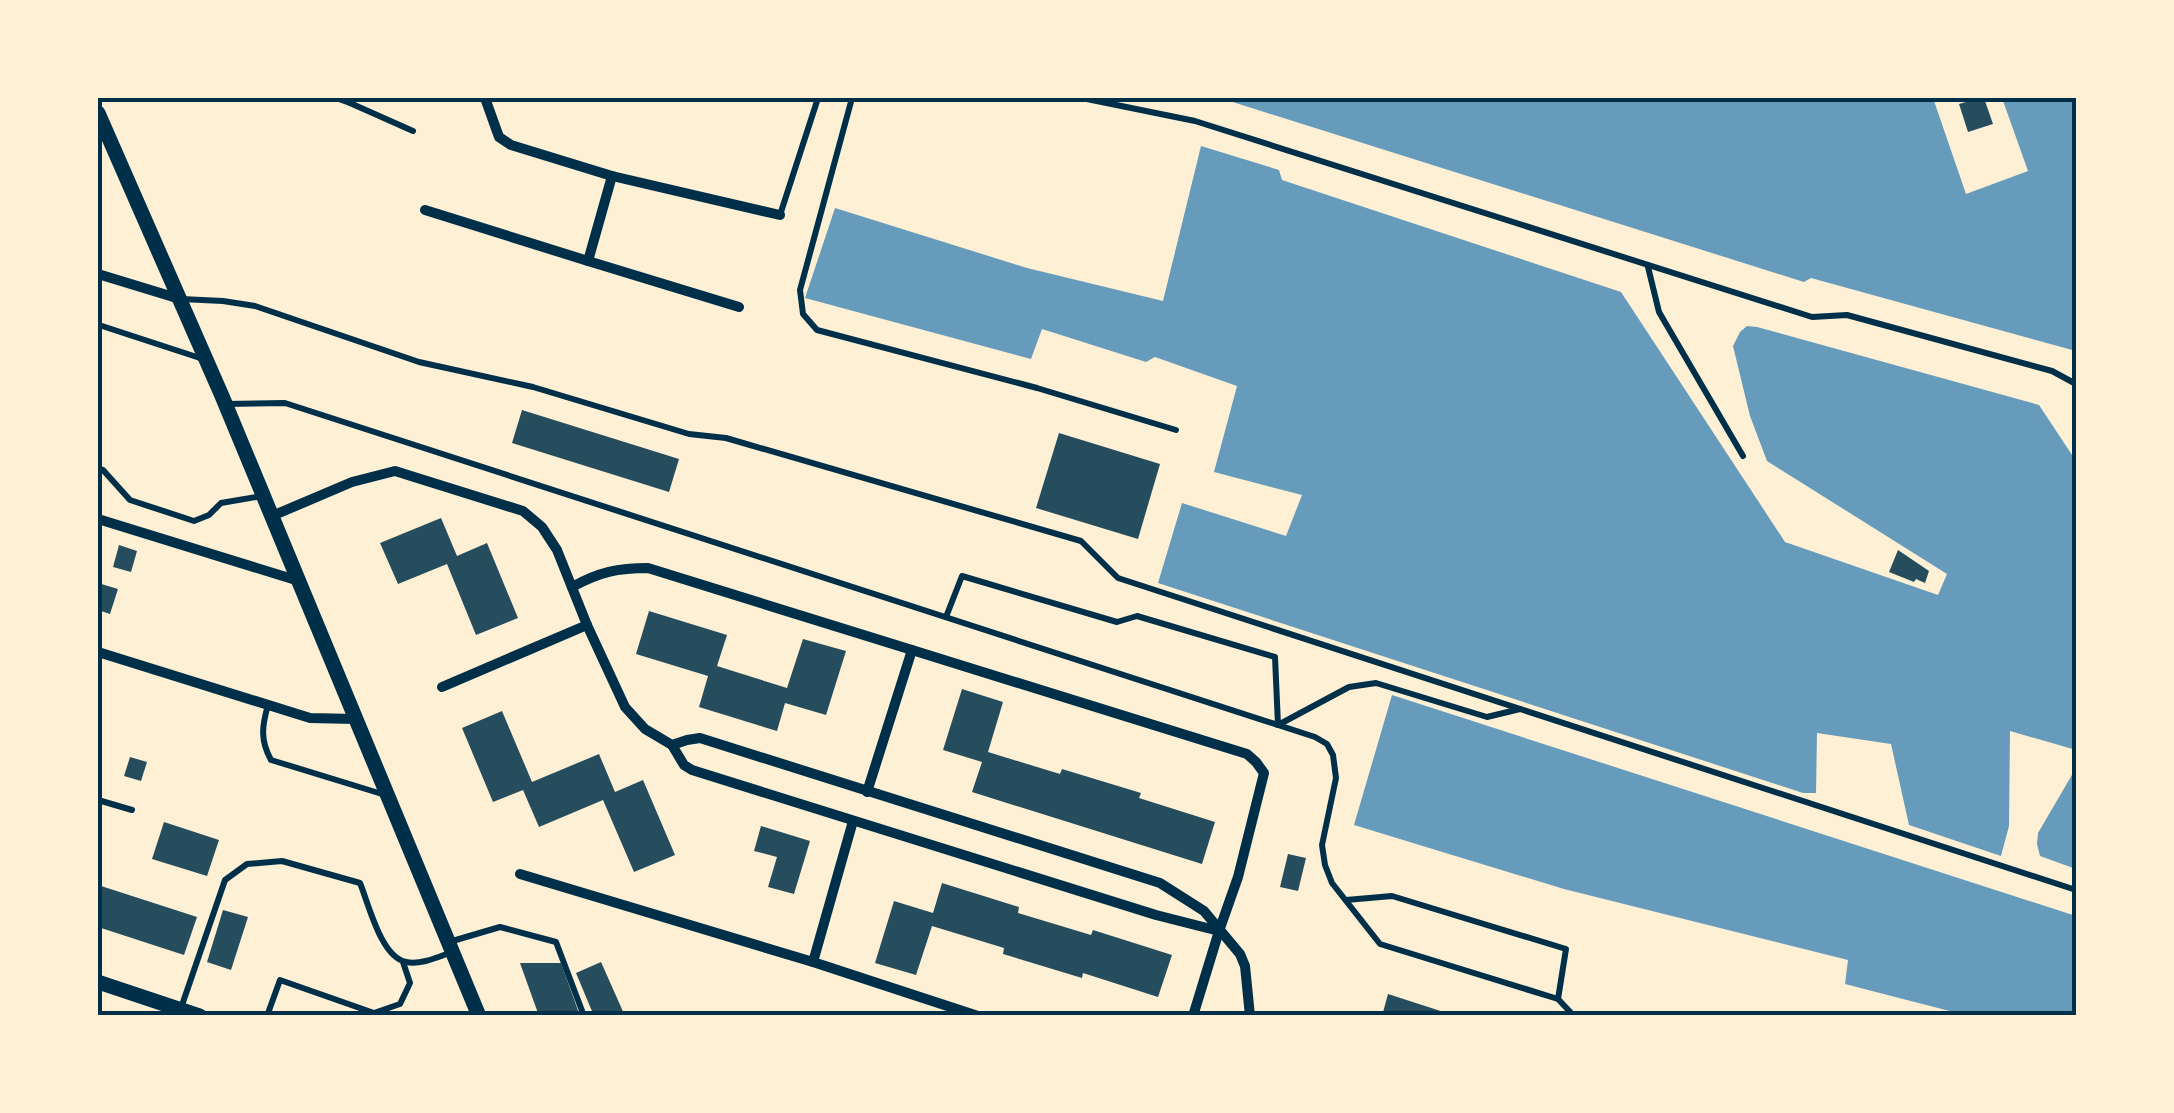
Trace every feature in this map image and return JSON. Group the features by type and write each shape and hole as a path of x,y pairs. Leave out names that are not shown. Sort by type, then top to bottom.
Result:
{"main road":[{"path":"98,114 225,404 479,1016"},
{"path":"98,982 200,1016"}],"street":[{"path":"484,98 498,137 511,145 612,176 780,215"},
{"path":"588,261 612,176"},
{"path":"425,210 739,307"},
{"path":"98,274 180,299"},
{"path":"272,516 352,482 395,471 524,511 557,550 625,707 645,729 672,745 684,765 692,770 1156,916 1218,931"},
{"path":"98,519 298,581"},
{"path":"572,587 595,574 648,568 1247,754 1264,773 1238,877 1193,1016"},
{"path":"442,687 588,625"},
{"path":"867,792 912,650"},
{"path":"98,652 310,718 355,719"},
{"path":"672,745 700,738 1160,883 1204,911 1240,954 1246,966 1250,1016"},
{"path":"812,962 854,821"},
{"path":"520,874 978,1016"}],"lane":[{"path":"336,98 351,100 413,131"},
{"path":"780,215 818,98"},
{"path":"852,98 800,290 804,314 817,330 1037,388 1176,430"},
{"path":"1082,98 1195,121 1812,317 1847,315 2052,371 2076,384"},
{"path":"1648,266 1660,312 1743,456"},
{"path":"180,299 255,306 419,362 533,387 689,434 726,438 1081,541 1118,578 2076,890"},
{"path":"98,327 206,360"},
{"path":"225,404 285,403 1315,736 1328,744 1336,778 1322,845 1325,865 1332,882 1380,944 1558,999 1574,1016"},
{"path":"98,468 130,500 194,521 209,516 221,502 263,496"},
{"path":"946,617 962,576 1117,622 1137,616 1275,657 1278,724"},
{"path":"1278,724 1349,687 1376,683 1487,718 1522,709"},
{"path":"268,706 262,727 264,747 271,760 387,795"},
{"path":"98,800 132,810"},
{"path":"180,1009 225,880 247,864 282,861 360,883 386,949 404,962 423,962 500,928 556,942 584,1016"},
{"path":"1345,900 1392,896 1566,949 1558,999"},
{"path":"267,1016 280,980 374,1013 400,1004 410,983 404,962"}],"water":[{"path":"1220,98 1933,98 1966,194 2028,171 2002,98 2076,98 2076,351 1811,278 1804,282"},
{"path":"1201,146 1279,170 1282,180 1621,292 1785,542 1938,595 1947,574 1767,461 1750,416 1733,346 1740,332 1747,326 1757,327 2039,405 2076,461 2076,750 2010,731 2009,826 2001,856 1909,825 1891,744 1817,733 1816,793 1803,793 1158,583 1182,503 1286,536 1302,495 1214,472 1237,386 1155,357 1146,362 1042,329 1031,359 805,298 835,208 1027,268 1163,301"},
{"path":"1392,695 2076,916 2076,1015 1965,1015 1845,984 1848,960 1564,889 1354,825"},
{"path":"2076,768 2076,869 2040,856 2037,844 2038,833"}],"building":[{"path":"1984,98 1993,124 1968,132 1959,104"},
{"path":"522,410 679,459 669,492 512,443"},
{"path":"1059,433 1160,464 1138,539 1036,508"},
{"path":"441,518 457,556 487,543 518,618 476,635 447,564 398,584 380,543"},
{"path":"119,545 137,551 131,572 113,567"},
{"path":"1898,550 1929,571 1925,583 1889,572"},
{"path":"98,583 118,589 110,614 101,611 99,620"},
{"path":"649,611 727,635 717,666 787,688 803,639 846,651 826,715 785,703 777,731 699,707 708,676 636,654"},
{"path":"962,689 1003,702 988,752 1141,793 1139,798 1215,822 1202,864 972,792 982,762 943,750"},
{"path":"502,711 532,782 599,754 615,792 643,780 675,855 634,872 603,800 539,827 523,790 493,802 462,728"},
{"path":"130,757 147,762 141,781 124,776"},
{"path":"164,822 219,840 207,876 152,859"},
{"path":"761,826 810,841 794,894 768,887 777,857 754,851"},
{"path":"1288,854 1306,858 1298,891 1280,887"},
{"path":"942,883 1019,907 1018,913 1091,935 1093,930 1172,955 1158,997 1083,973 1082,978 1003,954 1004,948 932,926 916,975 875,963 894,901 933,913"},
{"path":"98,885 197,917 184,955 98,927"},
{"path":"223,910 248,917 231,970 207,962"},
{"path":"601,962 625,1016 594,1016 576,973"},
{"path":"520,963 561,963 580,1016 539,1016"},
{"path":"1388,994 1453,1015 1453,1016 1382,1016"}]}
